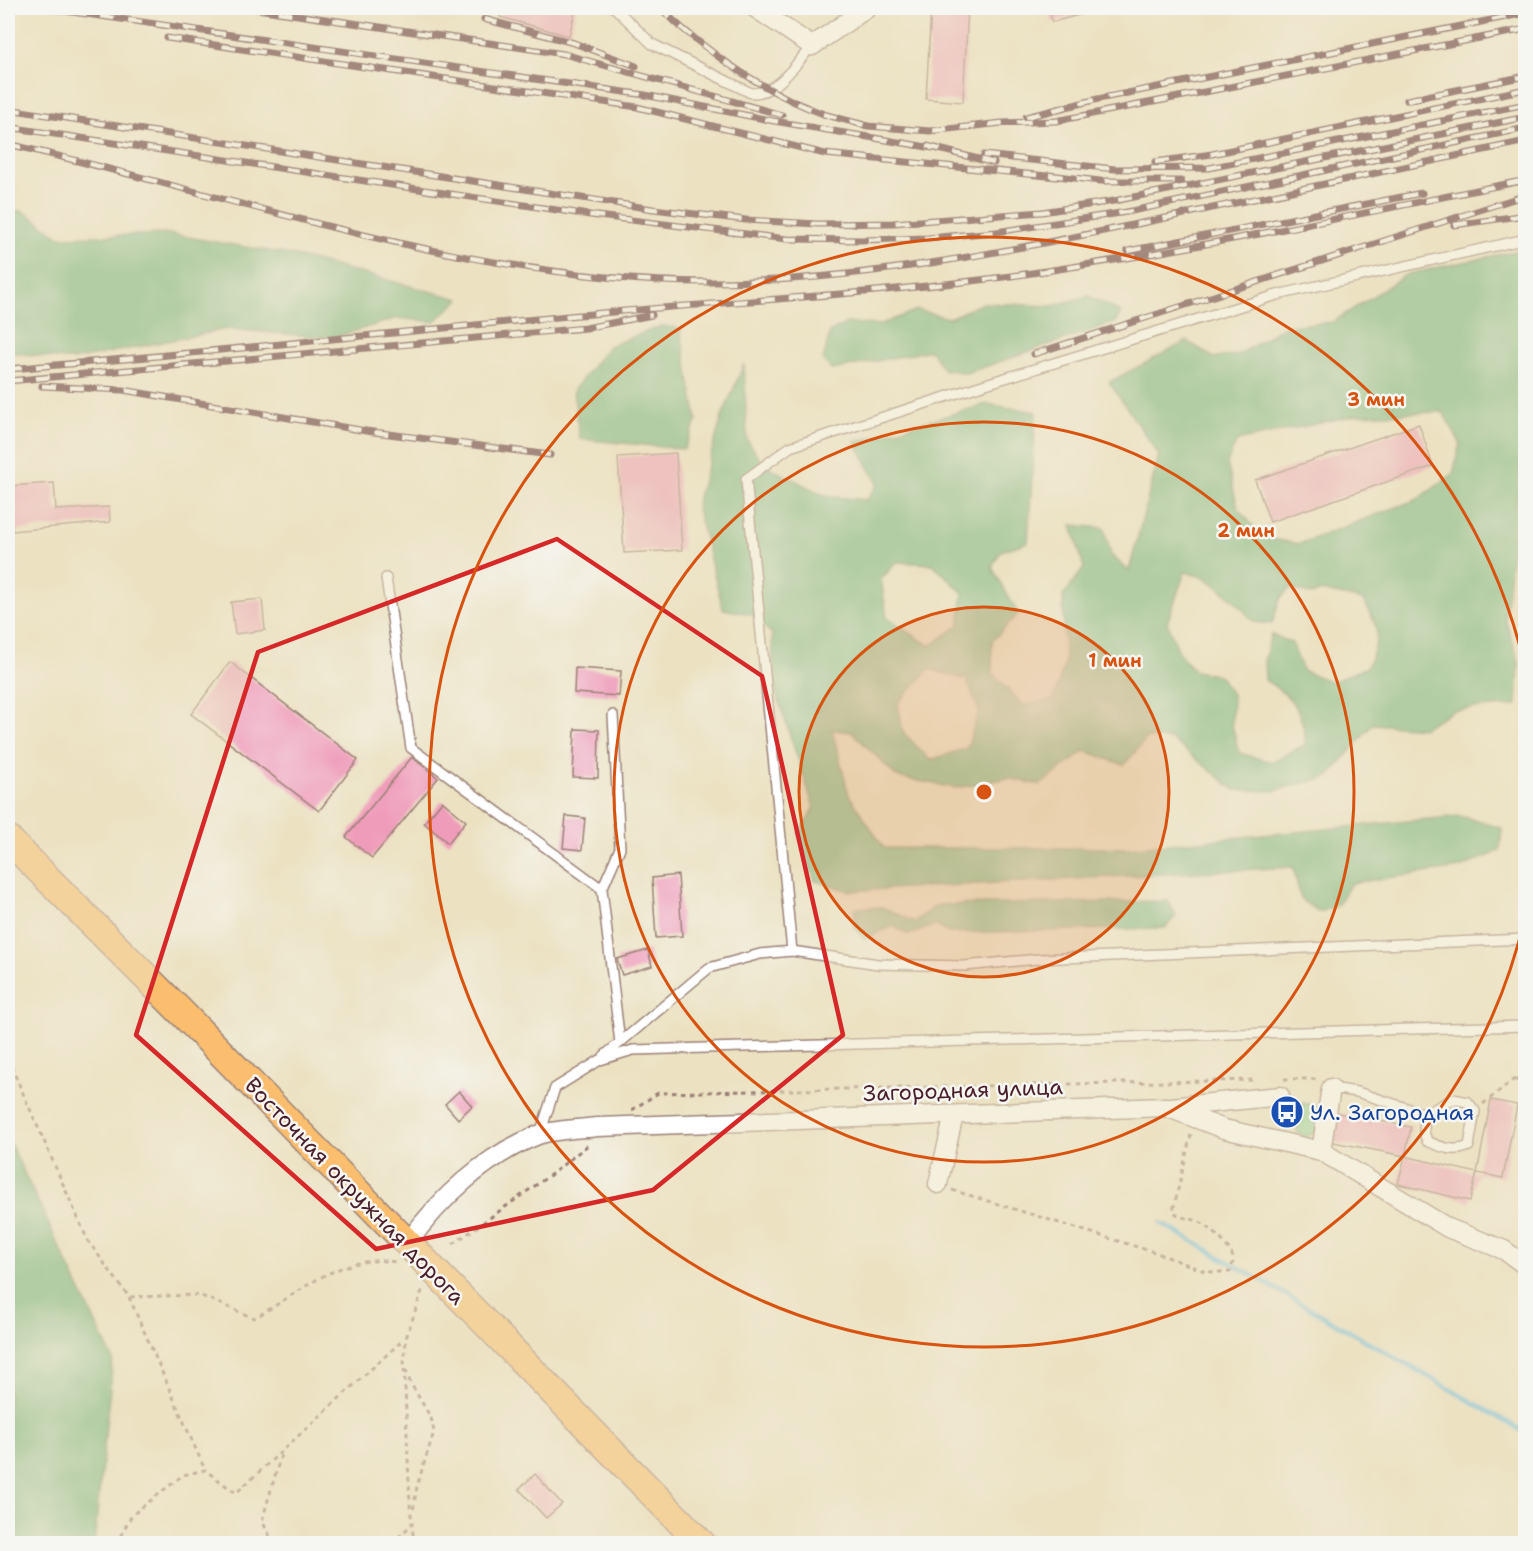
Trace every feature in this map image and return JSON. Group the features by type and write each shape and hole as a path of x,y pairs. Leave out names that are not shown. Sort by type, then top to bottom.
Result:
{"main road":[{"name":"Восточная окружная дорога","path":"8,839 403,1253 430,1267 702,1544"}],"street":[{"path":"755,8 812,46 867,8"},
{"path":"1321,1151 1330,1088"},
{"path":"1166,1107 1280,1096"},
{"name":"Загородная улица","path":"403,1253 428,1215 488,1161 540,1134 598,1127 1166,1107 1224,1129 1321,1151 1448,1228 1504,1250 1526,1266"},
{"path":"938,1184 954,1115"}],"lane":[{"path":"615,8 652,44 751,93 762,93 771,89 812,46"},
{"path":"792,951 746,479 790,447 992,382 1277,295 1526,239"},
{"path":"386,578 411,748 602,889"},
{"path":"613,715 620,848 602,889 620,1043"},
{"path":"540,1134 555,1088 600,1060 709,968 760,954 792,951 878,964 964,966 1039,959 1526,939"},
{"path":"1526,950 1522,953 1526,966"},
{"path":"600,1060 633,1050 1526,1026"},
{"path":"1330,1088 1357,1092 1425,1114 1453,1099 1468,1102 1475,1111 1469,1146 1460,1150 1440,1147 1427,1141 1424,1132 1425,1114"}],"path":[{"path":"8,1049 11,1066 88,1241 129,1298 206,1470 236,1493 282,1454 406,1338"},
{"path":"1475,1111 1513,1080 1526,1076"},
{"path":"1513,1080 1526,1081"},
{"path":"938,1184 1157,1252 1207,1272 1230,1272 1234,1260 1219,1239 1200,1222 1180,1218 1173,1211 1195,1118"},
{"path":"129,1298 199,1295 254,1318 284,1303 335,1268 403,1253"},
{"path":"412,1514 404,1365 406,1338 430,1267"},
{"path":"404,1365 410,1382 431,1418 434,1432 417,1486 412,1514 414,1544"},
{"path":"274,1544 262,1521 282,1454"},
{"path":"116,1544 132,1515 183,1475 206,1470"},
{"path":"392,1544 412,1524"},
{"path":"1290,1544 1295,1539 1309,1544"}],"highlighted area":[{"path":"557,539 762,676 843,1035 653,1190 376,1249 136,1035 258,652"}],"green space":[{"path":"8,210 23,211 60,237 170,234 292,255 460,299 434,322 397,318 333,338 227,329 73,360 8,352"},
{"path":"1525,249 1525,447 1522,448 1505,619 1519,662 1517,705 1454,710 1422,728 1373,724 1328,777 1273,791 1235,790 1171,739 1147,738 1124,765 1085,751 1040,785 1008,778 956,788 897,777 852,732 832,730 849,795 884,848 1127,848 1460,816 1502,828 1500,851 1460,868 1351,883 1337,906 1319,912 1301,899 1293,867 850,891 815,881 799,834 814,808 773,683 772,634 751,614 723,609 696,504 723,414 744,364 747,440 764,465 826,496 867,500 878,484 855,442 987,404 1036,412 1028,542 1001,551 992,567 1018,614 992,641 992,673 1023,705 1053,700 1065,663 1063,596 1084,568 1072,525 1104,528 1111,555 1129,571 1159,455 1109,382 1187,341 1214,358 1238,355 1285,326 1333,322 1407,274","holes":["1443,412 1460,443 1453,474 1418,499 1299,544 1262,537 1238,508 1227,463 1237,441 1357,415","897,562 933,564 963,593 959,625 930,646 887,618 881,579","1185,572 1206,578 1236,602 1254,622 1272,624 1280,599 1290,588 1312,595 1321,591 1363,600 1375,625 1377,640 1367,667 1332,682 1303,671 1292,643 1271,634 1264,661 1265,680 1284,693 1295,706 1302,722 1306,744 1272,762 1239,753 1232,725 1233,696 1220,676 1195,671 1180,654 1167,623","929,669 967,680 979,711 967,748 930,760 903,732 898,703"]},
{"path":"1088,296 1121,312 1116,322 967,373 943,369 931,350 832,370 823,360 830,332 847,323 879,325 917,310 949,318 983,303 1052,306"},
{"path":"661,326 680,328 697,420 684,449 580,439 573,391 609,346"},
{"path":"1168,901 1176,916 1165,928 949,933 935,925 909,935 893,926 864,939 854,927 855,908 882,907 914,922 937,905"},
{"path":"1303,1103 1321,1107 1316,1131 1307,1137 1297,1132"},
{"path":"8,1139 113,1359 94,1543 8,1543"}],"building":[{"path":"502,8 576,8 569,36 500,17"},
{"path":"931,8 968,8 963,102 926,99"},
{"path":"1049,8 1106,8 1052,22"},
{"path":"1419,424 1433,466 1270,522 1255,480"},
{"path":"676,453 682,550 624,553 618,457"},
{"path":"54,483 56,510 109,507 110,522 12,531 9,486"},
{"path":"262,599 265,630 235,634 231,602"},
{"path":"230,662 358,760 319,811 191,714"},
{"path":"575,668 621,671 619,696 574,693"},
{"path":"575,729 599,730 598,778 573,777"},
{"path":"412,757 438,778 372,858 346,837"},
{"path":"442,801 466,821 448,843 424,823"},
{"path":"566,816 585,818 582,850 563,848"},
{"path":"678,875 682,936 656,938 652,878"},
{"path":"648,950 652,966 622,975 617,959"},
{"path":"459,1091 472,1106 458,1119 445,1104"},
{"path":"1491,1100 1517,1105 1503,1178 1477,1173"},
{"path":"1333,1112 1411,1127 1405,1156 1328,1141"},
{"path":"1405,1156 1477,1173 1470,1201 1398,1184"},
{"path":"535,1474 562,1504 546,1518 519,1489"}],"waterway":[{"path":"1161,1223 1526,1433"}],"railway":[{"path":"45,8 645,95 774,121 933,148"},
{"path":"250,8 564,54 782,115"},
{"path":"660,8 718,57 739,71 783,96 829,116"},
{"path":"1026,117 1098,99 1526,13"},
{"path":"484,19 574,43 636,66"},
{"path":"823,114 868,126 930,131 1002,123 1056,121 1526,29"},
{"path":"167,38 637,107 825,154 1057,177"},
{"path":"1407,100 1526,76"},
{"path":"1155,162 1212,154 1526,89"},
{"path":"984,155 1115,169 1209,168 1526,104"},
{"path":"8,109 653,209 746,220 818,224 893,223 1042,212 1114,201 1526,117"},
{"path":"8,127 590,215 787,239 861,240 928,238 996,232 1127,212 1526,128"},
{"path":"8,144 358,234 447,253 536,269 625,279 715,282 827,276 939,262 1050,242 1526,141"},
{"path":"927,146 994,163"},
{"path":"1049,175 1100,181 1181,181"},
{"path":"8,369 613,312 862,292 1011,276 1205,244 1526,180"},
{"path":"1128,251 1422,193"},
{"path":"1034,354 1526,195"},
{"path":"1454,225 1526,215"},
{"path":"8,381 586,328 652,315"},
{"path":"42,386 123,390 366,431 550,455"}],"place":[{"name":"Ул. Загородная","path":"1287,1112"}]}
